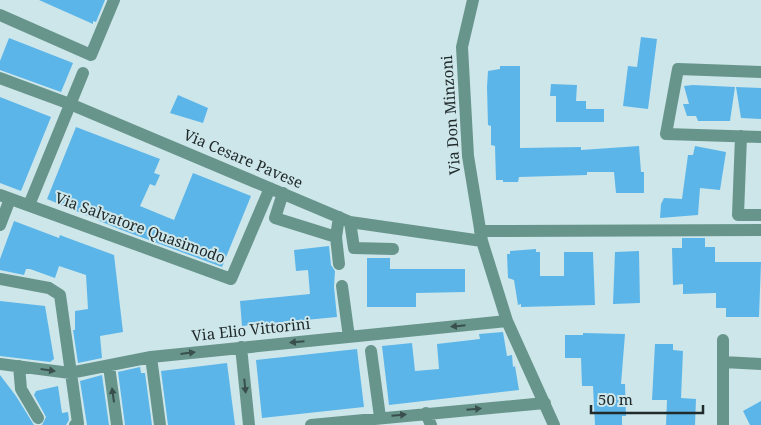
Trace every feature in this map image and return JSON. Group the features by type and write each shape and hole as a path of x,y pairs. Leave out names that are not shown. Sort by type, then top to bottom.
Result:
{"street":[{"path":"1,20 91,55 114,0"},
{"name":"Via Don Minzoni","path":"473,0 462,47 468,156 481,236 507,321 554,425"},
{"path":"761,72 678,69 666,134 761,137"},
{"path":"29,205 83,73"},
{"name":"Via Cesare Pavese","path":"0,78 70,104 344,219 481,236 761,230"},
{"path":"741,136 738,215 761,215"},
{"name":"Via Salvatore Quasimodo","path":"5,197 232,279 270,188"},
{"path":"283,193 275,218 336,237"},
{"path":"0,225 5,197"},
{"path":"339,264 336,237 344,219"},
{"path":"344,219 354,248 394,248"},
{"path":"0,278 49,288 60,295 77,424"},
{"path":"342,286 349,337"},
{"name":"Via Elio Vittorini","path":"0,364 70,373 151,358 241,347 507,321"},
{"path":"723,340 723,425"},
{"path":"241,347 249,425"},
{"path":"371,351 380,417"},
{"path":"151,358 160,425"},
{"path":"723,362 761,364"},
{"path":"19,366 21,389 38,418"},
{"path":"109,366 117,425"},
{"path":"311,425 380,417 545,403"},
{"path":"426,413 431,425"}],"building":[{"path":"39,0 105,0 96,22 93,21 93,24"},
{"path":"641,37 657,39 648,109 623,106 628,66 637,67"},
{"path":"9,38 73,63 61,92 0,70 0,61"},
{"path":"500,66 520,66 520,148 581,147 581,150 639,146 641,172 644,172 644,193 616,193 614,172 587,172 587,175 519,177 518,182 496,180 495,146 491,145 491,126 488,125 487,87 488,71 500,69"},
{"path":"551,84 577,85 576,101 586,101 586,109 604,109 604,122 556,122 556,96 550,96"},
{"path":"684,86 735,87 730,121 698,121 696,116 687,116 683,104 689,104"},
{"path":"736,87 761,88 761,119 741,118"},
{"path":"178,95 208,108 203,123 170,113"},
{"path":"0,97 51,117 21,191 0,183"},
{"path":"76,127 160,159 154,173 160,175 155,186 150,184 140,206 174,220 193,173 251,196 222,267 119,229 47,199"},
{"path":"695,146 726,152 720,190 700,188 698,215 660,218 661,204 664,198 682,199 688,155 693,155"},
{"path":"14,221 59,238 60,235 114,255 123,332 100,336 102,358 78,363 73,330 75,330 75,311 88,309 86,275 59,266 55,278 30,269 26,269 24,275 0,270 0,259"},
{"path":"682,238 705,238 705,247 715,247 715,262 761,262 759,317 726,317 726,308 716,308 716,293 683,294 683,284 673,285 672,248 682,248"},
{"path":"329,246 331,265 335,271 334,287 337,317 242,326 240,301 310,294 308,270 296,271 294,250"},
{"path":"536,249 536,252 540,252 540,276 564,276 564,252 593,252 595,305 521,307 521,304 518,305 514,280 508,278 507,254 510,254 510,251"},
{"path":"639,251 640,303 613,304 615,252"},
{"path":"367,258 390,258 390,269 465,269 465,292 416,293 416,307 367,307"},
{"path":"0,301 45,306 54,359 50,362 0,356"},
{"path":"503,332 507,356 512,355 519,390 389,405 382,346 412,343 415,371 439,369 437,344 480,339 479,334"},
{"path":"583,333 625,334 621,384 625,384 626,416 622,416 622,425 595,425 593,386 582,386 581,358 565,358 565,335 583,335"},
{"path":"655,344 673,344 673,350 683,351 681,398 696,399 695,425 666,425 667,400 652,400"},
{"path":"357,349 364,407 262,418 256,360"},
{"path":"227,363 235,425 168,425 161,371"},
{"path":"140,367 141,373 145,373 152,425 125,425 118,372"},
{"path":"0,375 16,396 34,425 0,425"},
{"path":"102,375 109,425 87,425 80,381"},
{"path":"58,386 62,413 68,412 69,420 66,425 42,425 46,417 34,395 36,391"},
{"path":"761,401 761,425 750,425 743,411"}]}
